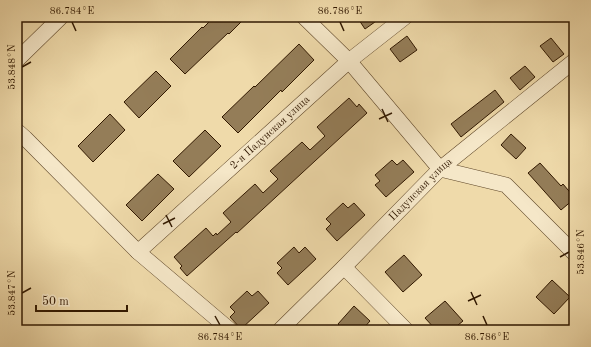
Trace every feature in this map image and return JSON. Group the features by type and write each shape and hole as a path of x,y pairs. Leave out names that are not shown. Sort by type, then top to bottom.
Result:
{"street":[{"path":"17,60 61,17"},
{"path":"304,17 350,61 440,169 506,185 574,253"},
{"name":"2-я Падунская улица","path":"138,252 350,61 406,17"},
{"name":"Падунская улица","path":"280,330 440,169 574,61"},
{"path":"17,131 138,252 230,330"},
{"path":"344,267 406,330"}],"building":[{"path":"214,17 246,17 185,74 170,59"},
{"path":"357,17 382,17 365,29"},
{"path":"407,36 417,50 400,62 390,49"},
{"path":"551,38 564,54 553,62 540,46"},
{"path":"299,44 314,60 282,92 281,90 238,133 222,117"},
{"path":"525,66 535,77 520,90 510,78"},
{"path":"156,71 171,86 139,118 124,102"},
{"path":"495,90 504,102 461,137 451,124"},
{"path":"349,98 357,107 359,104 367,113 237,233 236,232 187,276 180,268 182,266 174,257 206,228 213,236 216,233 217,235 231,222 223,213 255,184 263,193 278,179 270,171 302,142 310,150 325,136 317,127"},
{"path":"110,114 125,130 93,162 78,146"},
{"path":"205,130 221,146 189,177 173,161"},
{"path":"511,134 526,148 516,159 501,145"},
{"path":"392,160 397,165 403,160 414,172 386,197 375,185 380,181 375,175"},
{"path":"540,163 561,186 563,184 574,197 574,199 561,210 528,173"},
{"path":"158,174 174,189 142,221 126,205"},
{"path":"343,203 348,208 354,203 365,215 337,241 326,229 331,224 326,219"},
{"path":"294,247 299,253 305,247 316,259 288,285 277,273 282,268 277,263"},
{"path":"404,255 422,275 403,292 385,272"},
{"path":"552,280 570,297 554,314 536,297"},
{"path":"247,291 252,296 258,291 269,303 241,329 230,317 235,312 230,307"},
{"path":"445,301 463,321 452,330 436,330 425,318"},
{"path":"354,306 370,321 362,330 344,330 338,324"}]}
